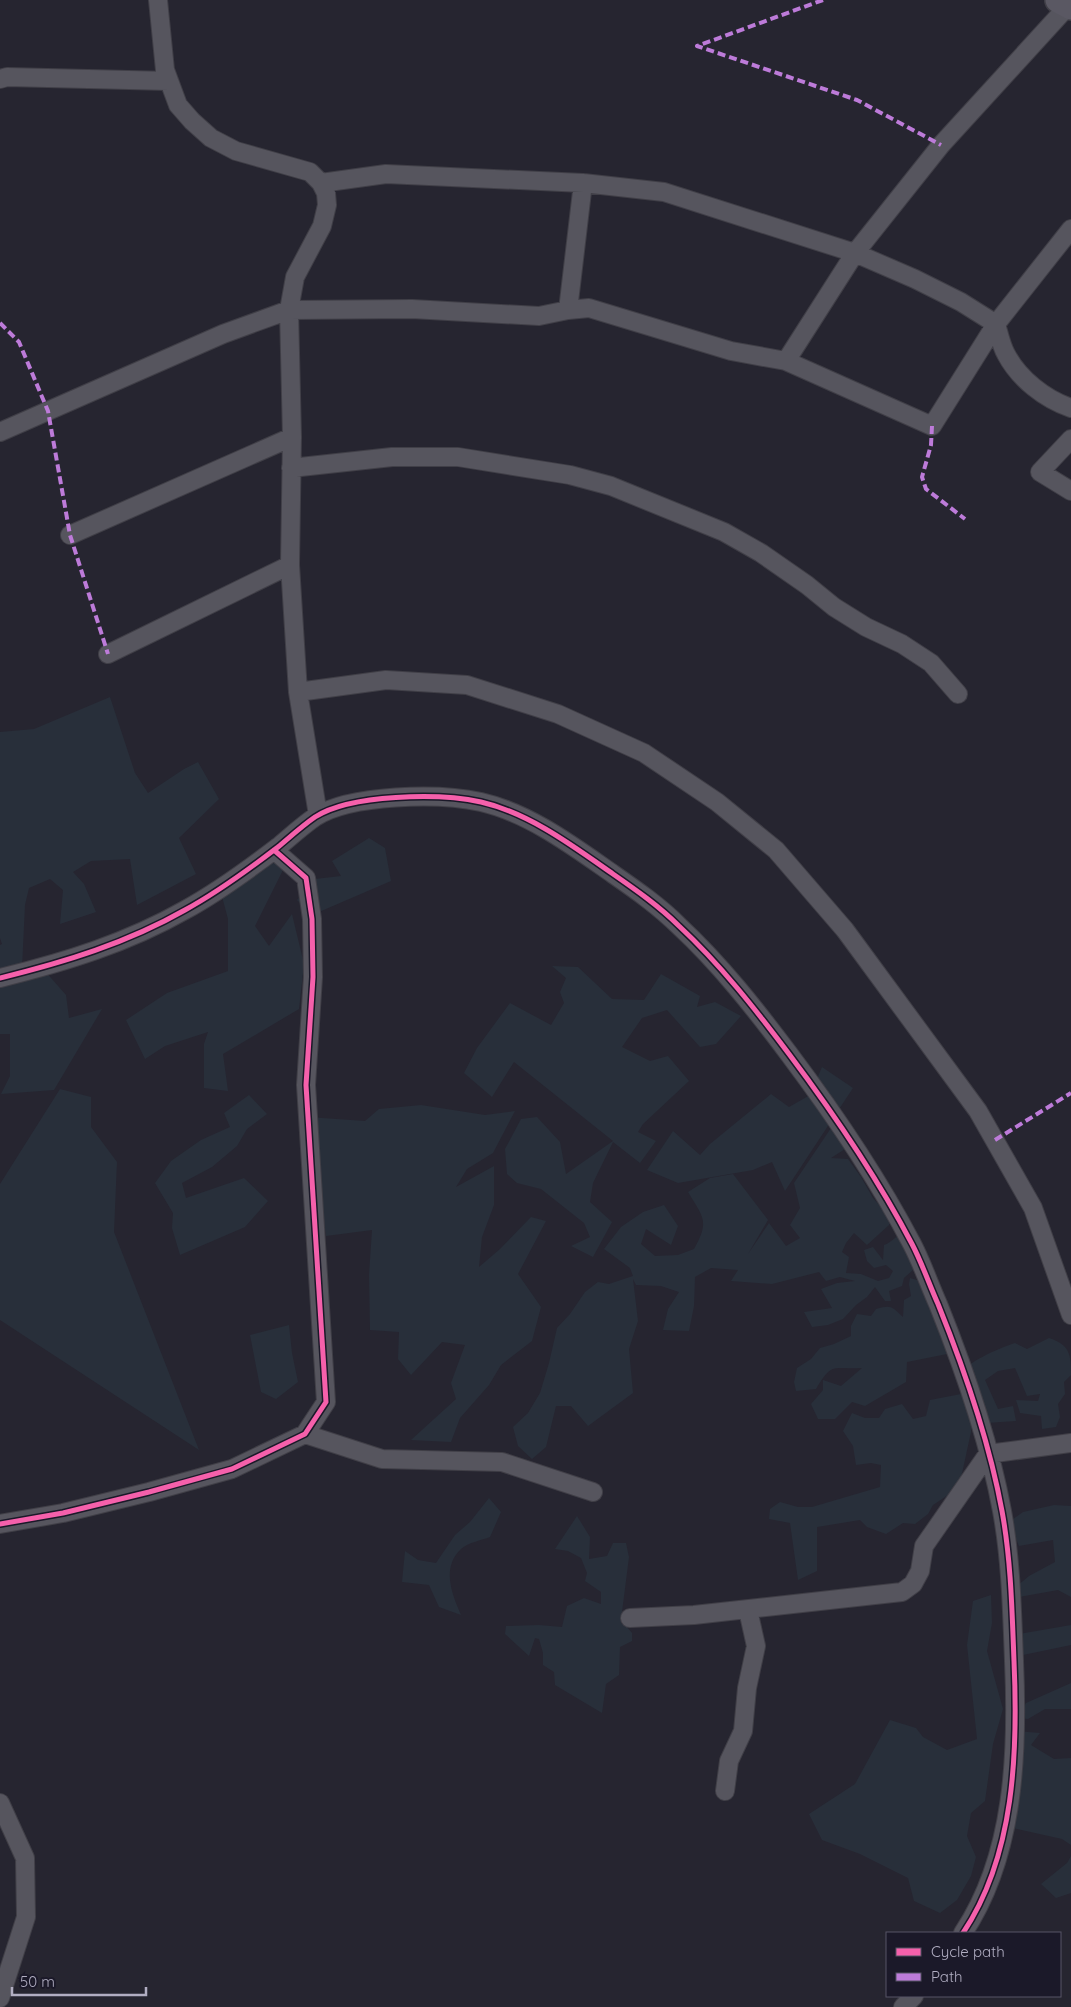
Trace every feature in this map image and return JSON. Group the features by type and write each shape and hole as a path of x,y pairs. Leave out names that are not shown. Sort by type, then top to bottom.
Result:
{"street":[{"path":"158,0 165,70 178,105 211,138 236,151 310,172 321,183 326,193 327,205 322,226 295,277 289,310 292,437 290,565 298,692 318,815"},
{"path":"786,361 854,253 941,145 1066,4"},
{"path":"0,79 7,77 169,81"},
{"path":"321,183 386,174 583,183 664,192 854,253 916,279 961,302 996,324 1005,353 1022,378 1060,405 1071,408"},
{"path":"568,310 583,183"},
{"path":"0,432 223,334 289,310 412,309 539,316 589,308 731,351 786,361 932,426 996,324 1071,229"},
{"path":"70,535 292,437"},
{"path":"1071,440 1040,472 1071,491"},
{"path":"291,468 392,457 458,457 570,475 611,486 724,532 761,553 807,584 834,607 866,627 902,644 931,663 958,694"},
{"path":"108,654 290,565"},
{"path":"298,692 386,680 467,685 558,714 644,753 731,814 776,850 845,930 978,1111 1033,1208 1071,1315"},
{"path":"0,978 104,949 149,930 229,884 318,815 356,803 389,798 454,798 483,803 511,813 540,827 582,852 643,895 677,923 705,951 774,1035 832,1112 914,1247 963,1368 975,1403 1002,1508 1010,1566 1017,1718 1011,1797 996,1861 976,1913 964,1932"},
{"path":"0,1524 62,1514 232,1469 305,1434 326,1402 306,1085 313,977 312,920 306,878 274,850"},
{"path":"305,1434 382,1459 502,1462 593,1492"},
{"path":"630,1618 748,1610 902,1592 913,1584 920,1571 924,1546 988,1454 1071,1443"},
{"path":"725,1791 729,1761 743,1731 747,1688 756,1646 748,1610"},
{"path":"0,1803 25,1858 26,1907 26,1917 0,1998"},
{"path":"903,2007 913,1997"}],"shaded area":[{"path":"110,697 135,773 148,793 198,762 219,799 179,838 196,874 137,905 130,859 91,861 73,872 84,884 96,912 60,924 63,890 50,879 29,888 25,905 22,968 44,970 66,995 69,1018 102,1009 54,1090 1,1094 10,1076 10,1034 0,1034 0,945 2,944 0,938 0,732 34,729"},
{"path":"369,838 385,848 391,881 312,915 297,900 315,879 341,876 332,861"},
{"path":"284,858 283,870 255,926 269,946 292,914 304,964 299,1009 223,1054 228,1091 204,1088 204,1044 208,1032 165,1046 145,1059 126,1020 167,993 228,971 228,919 220,889"},
{"path":"552,966 578,967 612,999 644,1000 661,974 700,996 697,1007 715,1002 741,1016 716,1044 700,1047 667,1010 642,1018 622,1047 650,1061 668,1056 689,1081 643,1124 638,1132 656,1141 640,1163 613,1142 593,1183 590,1202 612,1222 593,1257 571,1246 590,1237 584,1223 541,1189 517,1183 507,1174 505,1149 521,1119 537,1117 560,1142 566,1174 613,1141 514,1062 492,1097 464,1073 477,1048 510,1003 551,1025 564,1003 560,992 566,978"},
{"path":"822,1067 853,1088 785,1191 772,1162 753,1170 678,1183 647,1170 673,1131 700,1155 710,1144 771,1094 789,1107 810,1095"},
{"path":"60,1089 91,1097 91,1127 117,1162 114,1232 199,1450 0,1320 0,1184"},
{"path":"249,1095 267,1114 247,1129 237,1146 212,1167 182,1183 186,1198 244,1178 268,1201 245,1227 180,1255 172,1228 173,1213 155,1183 171,1161 201,1140 230,1127 224,1113"},
{"path":"421,1105 485,1115 515,1111 493,1153 467,1169 456,1187 494,1166 494,1205 482,1237 479,1267 500,1249 531,1217 546,1221 518,1274 541,1307 532,1341 501,1365 489,1385 460,1418 451,1442 411,1440 456,1399 451,1383 465,1345 442,1342 411,1375 398,1359 399,1332 370,1330 369,1275 372,1230 326,1236 308,1117 365,1121 379,1109"},
{"path":"831,1128 845,1149 831,1158 848,1159 873,1198 891,1218 889,1225 867,1245 854,1233 842,1252 849,1257 846,1273 861,1274 878,1281 889,1278 893,1271 886,1265 874,1268 867,1261 864,1250 873,1247 883,1260 884,1245 899,1234 905,1231 915,1237 908,1258 914,1269 904,1278 902,1286 889,1291 891,1301 885,1301 875,1287 843,1319 828,1325 812,1327 804,1312 832,1308 821,1289 837,1283 855,1281 840,1277 826,1281 819,1272 772,1284 731,1281 738,1270 711,1268 695,1277 694,1306 689,1331 663,1330 668,1309 679,1292 661,1286 636,1285 633,1279 638,1321 629,1349 633,1393 588,1426 571,1406 556,1406 546,1447 532,1459 518,1446 513,1427 528,1413 540,1393 557,1328 570,1314 585,1292 598,1282 609,1284 633,1276 630,1268 604,1249 621,1227 643,1212 664,1205 678,1226 671,1245 646,1229 641,1244 655,1256 678,1255 694,1249 702,1232 703,1219 688,1192 710,1178 733,1174 768,1220 748,1254 769,1223 786,1246 800,1238 790,1225 800,1208 794,1183"},
{"path":"910,1278 917,1280 927,1299 947,1354 907,1362 906,1382 865,1406 852,1402 835,1419 818,1419 811,1404 823,1390 823,1380 841,1386 862,1368 834,1369 826,1374 816,1389 796,1391 794,1382 797,1368 811,1359 820,1348 851,1336 851,1326 857,1314 871,1316 876,1309 888,1307 903,1317 904,1300 911,1296"},
{"path":"289,1325 298,1382 276,1399 261,1392 250,1335"},
{"path":"1049,1338 1065,1347 1071,1361 1071,1375 1064,1382 1065,1394 1058,1404 1060,1417 1056,1427 1042,1429 1041,1416 1020,1413 1016,1400 1038,1401 1040,1394 1027,1396 1015,1368 998,1371 985,1380 998,1409 1013,1406 1016,1421 986,1423 975,1403 956,1377 975,1361 999,1349 1015,1343 1027,1349"},
{"path":"961,1394 971,1413 971,1432 961,1478 951,1493 933,1505 928,1514 915,1524 903,1523 886,1534 867,1527 860,1520 817,1527 817,1571 798,1580 790,1523 769,1519 770,1509 780,1502 798,1507 812,1507 880,1487 881,1465 871,1463 856,1465 853,1446 843,1431 852,1413 865,1418 879,1418 885,1409 902,1404 913,1419 926,1416 930,1400"},
{"path":"489,1498 501,1512 490,1537 471,1543 461,1549 451,1564 450,1581 454,1599 461,1615 439,1607 429,1585 402,1582 405,1551 418,1560 436,1563 455,1535 470,1522"},
{"path":"1054,1505 1071,1506 1071,1597 1058,1590 1019,1597 1017,1586 1029,1576 1055,1562 1053,1540 1019,1546 1009,1522 1023,1512"},
{"path":"577,1516 590,1537 589,1559 607,1556 613,1543 626,1543 629,1557 621,1620 632,1633 632,1641 620,1647 619,1675 606,1684 602,1713 555,1685 554,1672 543,1665 543,1653 539,1639 535,1638 529,1656 505,1634 506,1626 539,1625 562,1627 567,1606 584,1598 601,1604 601,1592 585,1581 587,1573 581,1558 568,1551 555,1549"},
{"path":"991,1595 992,1623 987,1651 1003,1709 993,1744 985,1801 971,1813 967,1836 976,1857 971,1876 957,1900 940,1913 914,1901 908,1878 860,1854 822,1840 809,1814 855,1784 890,1720 916,1728 923,1737 947,1750 977,1739 967,1645 973,1601"},
{"path":"1071,1625 1071,1645 1023,1655 1013,1635"},
{"path":"1071,1683 1071,1709 1045,1709 1028,1719 1017,1718 1026,1703"},
{"path":"1016,1731 1040,1733 1031,1745 1054,1759 1071,1758 1071,1845 1062,1839 1004,1826"},
{"path":"1071,1856 1071,1893 1056,1898 1041,1884 1067,1863"}],"marked path":[{"path":"823,0 697,46 857,100 941,145"},
{"path":"0,323 19,342 48,411 70,535 108,654"},
{"path":"932,426 931,445 922,477 926,489 965,519"},
{"path":"995,1140 1071,1093"}],"cycle path":[{"path":"0,978 72,958 118,942 163,922 221,888 267,856 315,817 331,809 372,800 396,798 442,797 481,802 499,807 533,822 566,842 647,898 694,941 751,1004 806,1077 854,1146 899,1219 919,1259 948,1329 967,1380 983,1432 997,1484 1005,1529 1013,1623 1015,1730 1009,1802 1003,1836 993,1870 980,1903 964,1932"},
{"path":"0,1524 63,1513 232,1469 305,1434 326,1402 306,1085 313,977 312,919 306,878 274,850"}]}
